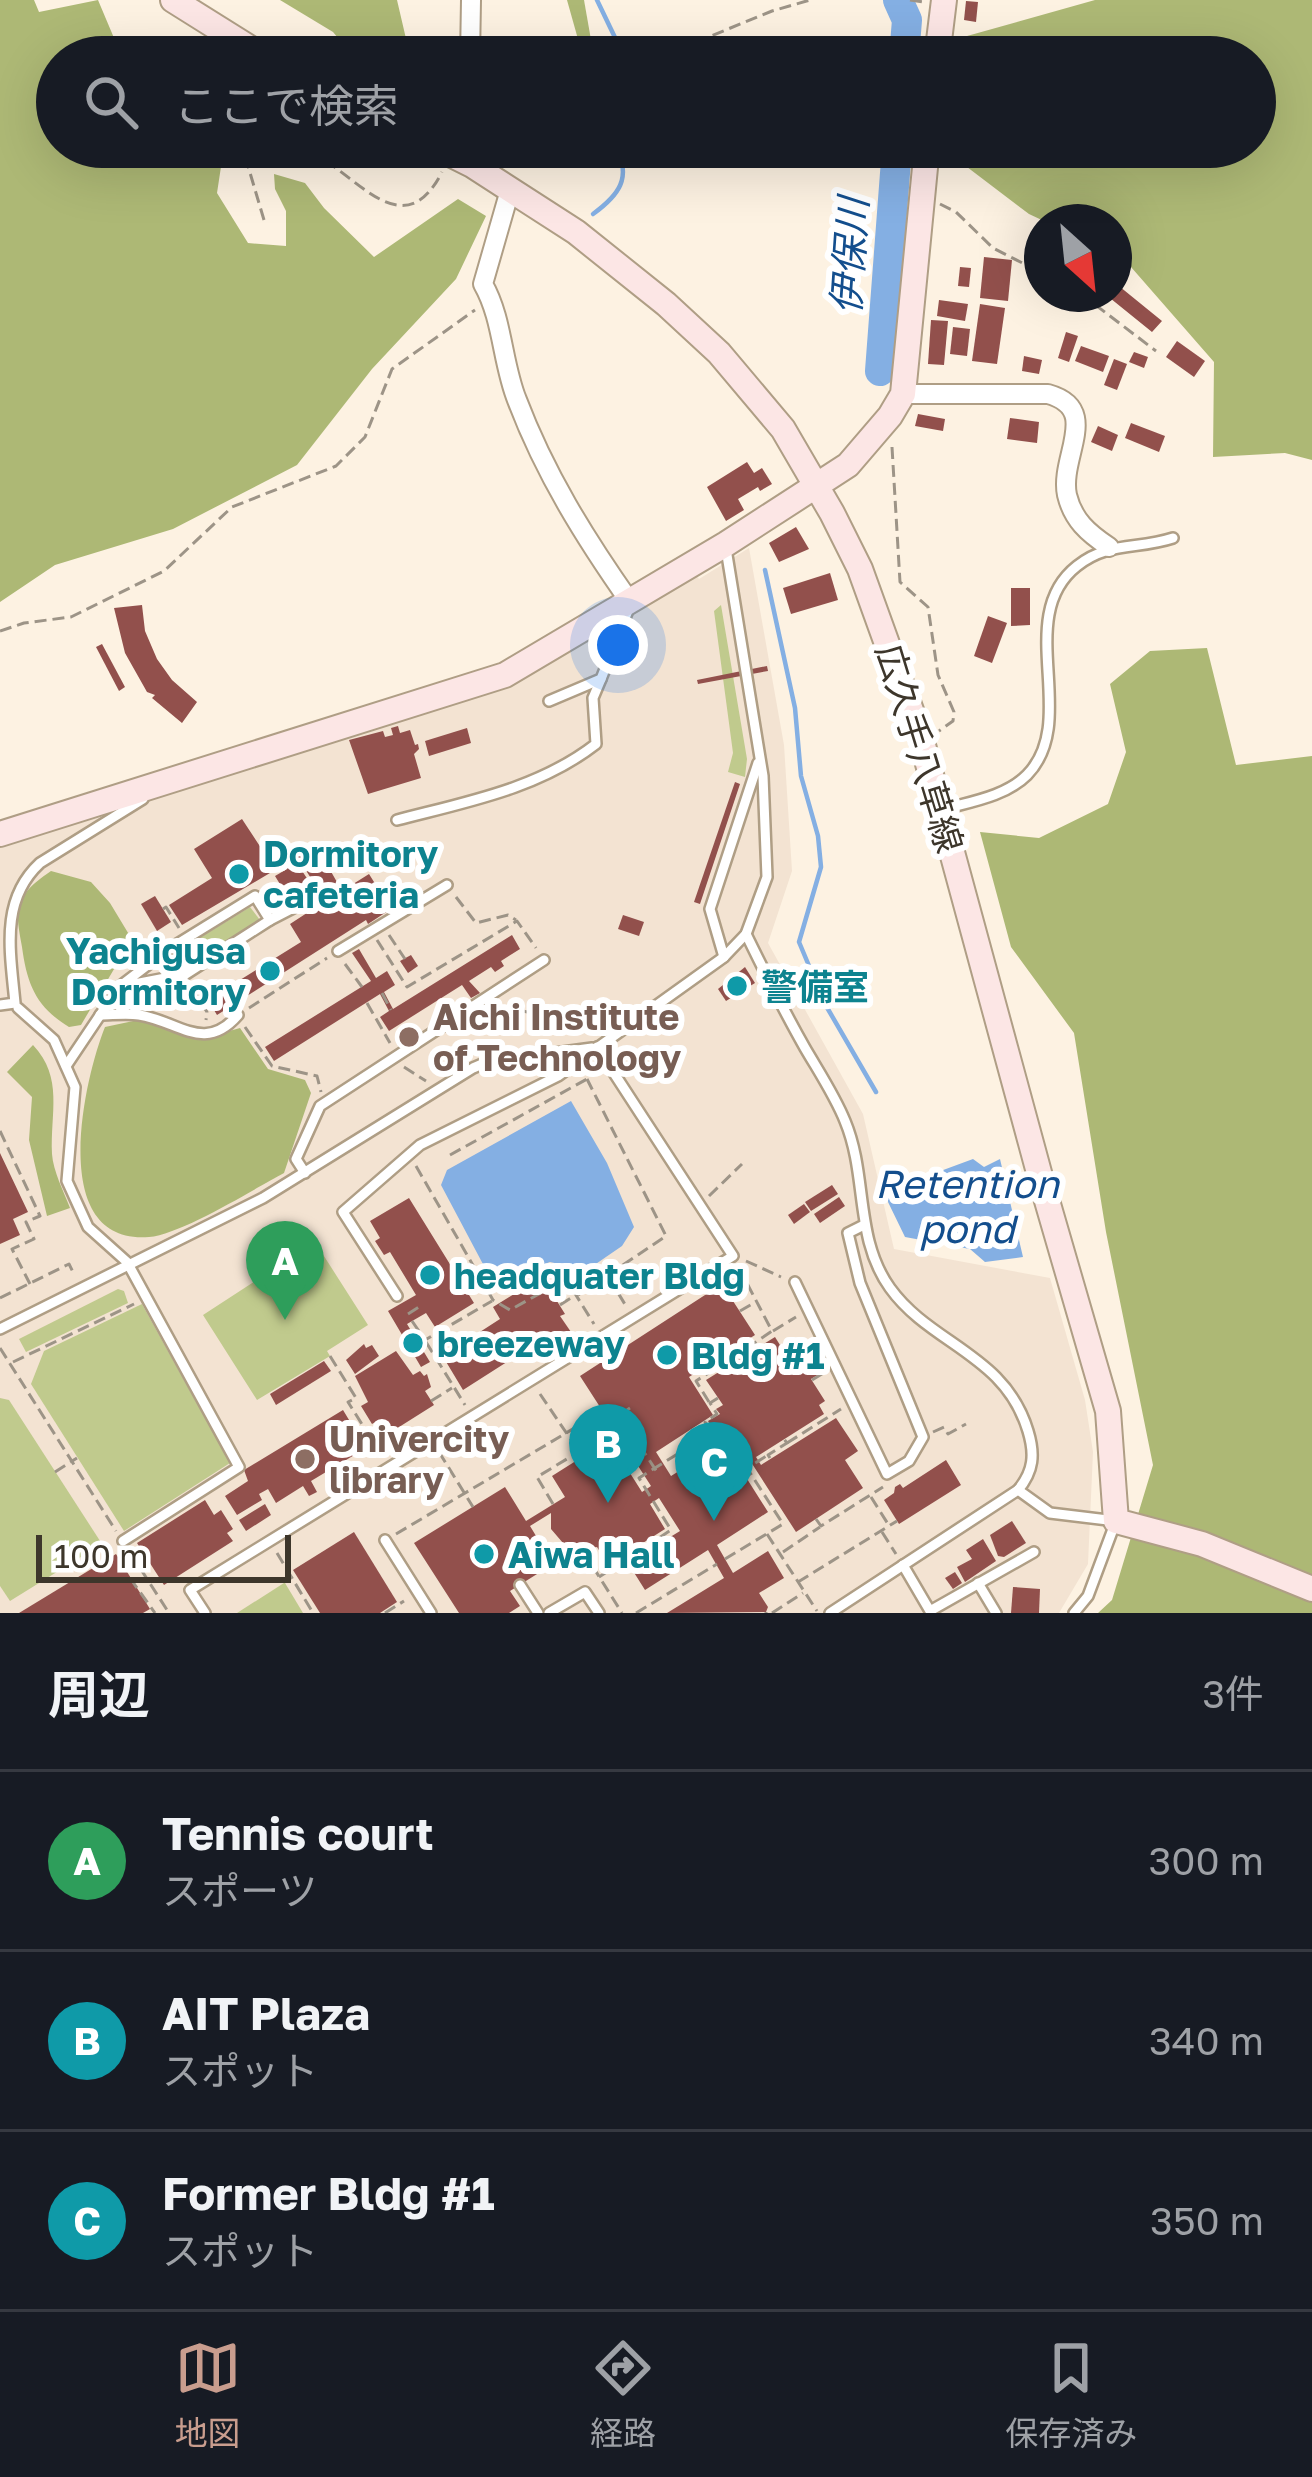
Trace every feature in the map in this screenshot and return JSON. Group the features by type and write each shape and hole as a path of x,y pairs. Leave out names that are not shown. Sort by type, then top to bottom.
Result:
{"main road":[{"path":"173,0 230,36"},
{"path":"940,36 944,0"},
{"name":"広久手八草線","path":"478,168 625,268 719,353 783,429 860,569 921,738 1108,1412 1116,1521"},
{"path":"0,834 477,687 537,658 848,465 896,405 925,168"},
{"path":"1116,1521 1202,1544 1312,1589"}],"street":[{"path":"470,36 471,0"},
{"path":"510,190 483,284 491,299 514,394 579,529 630,602"},
{"path":"896,405 1048,394 1064,399 1073,410 1076,426 1066,491 1080,524 1109,547"}],"lane":[{"path":"941,810 1008,789 1038,761 1047,734 1049,615 1060,582 1109,547 1136,547 1173,538"},
{"path":"397,1296 344,1212 410,1154 470,1118 558,1076 724,957 746,934 767,877 760,757 726,544"},
{"path":"397,820 507,792 571,764 596,744 593,698 630,602"},
{"path":"549,701 602,679"},
{"path":"724,957 710,908 760,757"},
{"path":"0,1005 15,1003 7,925 10,897 26,873 178,778"},
{"path":"338,951 447,885"},
{"path":"65,1066 119,987 185,939 255,896 270,920"},
{"path":"119,987 183,975 301,904"},
{"path":"746,934 845,1121 873,1261 893,1292 1005,1384 1021,1410 1033,1458 1030,1476 1018,1490 830,1613"},
{"path":"304,1173 296,1159 320,1106 544,959"},
{"path":"18,1008 54,1040 75,1087 67,1181 88,1227 127,1262 239,1466 123,1540"},
{"path":"100,1015 140,1015 198,1035 225,1030 238,1015"},
{"path":"0,1329 263,1198 488,1062 597,1047"},
{"path":"205,1613 190,1590 733,1256 597,1047"},
{"path":"794,1282 887,1474 908,1461 923,1437 860,1283 848,1233 864,1225"},
{"path":"1018,1490 1050,1513 1116,1521 1088,1596 1074,1613"},
{"path":"385,1540 431,1613"},
{"path":"903,1565 930,1611 944,1608 1034,1552"},
{"path":"978,1583 995,1613"},
{"path":"520,1585 538,1613"},
{"path":"548,1613 585,1592 598,1613"}],"path":[{"path":"711,36 810,0"},
{"path":"249,168 264,220"},
{"path":"334,168 378,200 401,205 423,199 440,168"},
{"path":"922,195 956,212 994,248 1024,264"},
{"path":"0,631 71,617 164,571 232,507 336,466 365,437 392,369 491,299"},
{"path":"1104,312 1156,352"},
{"path":"896,405 900,582 928,607 938,675 954,712 946,728 921,738"},
{"path":"447,885 476,923 508,915 517,921 544,959"},
{"path":"163,909 166,907 185,939"},
{"path":"406,987 517,921"},
{"path":"377,929 405,959"},
{"path":"377,929 412,997"},
{"path":"238,1015 338,951 362,987"},
{"path":"183,975 207,1012"},
{"path":"382,993 391,1010"},
{"path":"479,1002 592,1025 614,1034"},
{"path":"367,1003 404,1066 423,1076 435,1092"},
{"path":"250,1035 272,1066 317,1076 320,1106"},
{"path":"450,1155 587,1079 666,1236 560,1305"},
{"path":"0,1131 40,1216 17,1227"},
{"path":"410,1154 494,1300 510,1310 566,1280 602,1337"},
{"path":"701,1203 742,1164"},
{"path":"26,1222 34,1239 12,1249 30,1284"},
{"path":"733,1256 794,1282"},
{"path":"733,1256 772,1331"},
{"path":"0,1298 69,1264 81,1286"},
{"path":"608,1277 633,1318"},
{"path":"10,1364 147,1298"},
{"path":"425,1340 494,1300"},
{"path":"740,1312 755,1302"},
{"path":"408,1314 422,1305"},
{"path":"725,1559 782,1524 733,1443 728,1438 718,1444 704,1422 716,1414 696,1381 808,1310"},
{"path":"412,1321 472,1416"},
{"path":"0,1348 170,1613"},
{"path":"330,1356 356,1398 348,1402 389,1468"},
{"path":"531,1381 579,1452"},
{"path":"431,1401 454,1387"},
{"path":"710,1403 718,1398"},
{"path":"747,1468 852,1402"},
{"path":"595,1432 630,1408"},
{"path":"620,1415 656,1470"},
{"path":"385,1540 588,1420 601,1441 537,1477 553,1504"},
{"path":"923,1437 944,1427 948,1434 966,1424"},
{"path":"599,1577 639,1548 672,1532 639,1478 711,1433"},
{"path":"432,1442 473,1507"},
{"path":"55,1472 75,1459"},
{"path":"780,1553 891,1481"},
{"path":"870,1495 889,1526"},
{"path":"816,1519 821,1526"},
{"path":"798,1582 897,1521"},
{"path":"881,1530 888,1542"},
{"path":"767,1534 818,1613"},
{"path":"270,1541 311,1612"},
{"path":"584,1551 622,1613"},
{"path":"636,1613 717,1564"},
{"path":"781,1573 789,1568"},
{"path":"130,1578 155,1613"},
{"path":"768,1613 805,1592"},
{"path":"385,1613 418,1593"}],"shaded area":[{"name":"Aichi Institute of Technology","path":"749,548 784,745 792,871 768,943 863,1114 894,1249 1050,1278 1085,1400 1093,1452 1088,1564 1059,1613 0,1613 0,846 303,748 502,690 695,574 699,579"}],"green space":[{"path":"0,0 34,0 39,12 98,0 113,36 36,36 36,168 221,168 217,193 248,243 286,246 286,211 275,189 274,174 305,183 374,257 458,199 486,216 456,279 372,369 297,465 173,529 55,565 0,602"},
{"path":"280,0 397,0 405,36 336,36"},
{"path":"567,0 584,0 590,36 577,36"},
{"path":"1095,0 1312,0 1312,460 1285,453 1213,457 1214,362 1132,268 1132,204 1024,204 1024,210 968,168 1276,168 1276,36 967,36"},
{"path":"721,605 747,759 745,777 728,772 733,753 714,611"},
{"path":"1207,648 1236,765 1312,756 1312,1613 1098,1613 1112,1600 1153,1465 1106,1232 1074,1033 1011,947 980,832 1039,838 1108,804 1126,752 1110,684 1150,651"},
{"path":"51,871 91,882 110,903 139,951 117,964 81,1025 69,1027 35,993 19,927 23,896"},
{"path":"250,907 260,920 254,927 193,964 186,962 183,948"},
{"path":"138,1020 197,1040 240,1028 268,1069 305,1080 311,1093 284,1173 198,1220 149,1237 117,1232 96,1215 84,1188 80,1154 89,1083 105,1027"},
{"path":"33,1045 52,1083 53,1161 70,1208 47,1216 29,1140 32,1097 7,1072"},
{"path":"315,1242 368,1325 327,1351 330,1356 257,1400 203,1315"},
{"path":"118,1289 124,1291 128,1303 26,1352 19,1339"},
{"path":"142,1304 230,1463 124,1531 31,1384 44,1351"},
{"path":"0,1398 9,1400 102,1544 10,1601 0,1586"},
{"path":"284,1583 303,1613 237,1613"}],"water":[{"path":"571,1101 607,1163 634,1227 622,1246 587,1270 550,1262 493,1283 441,1185 447,1170"},
{"name":"Retention pond","path":"973,1159 984,1167 1000,1159 1023,1257 985,1262 970,1249 905,1237 888,1202 886,1185 897,1183 901,1200 910,1202 927,1176"}],"building":[{"path":"966,1 978,2 976,22 964,20"},
{"path":"984,257 1012,260 1008,301 980,298"},
{"path":"960,267 971,268 969,287 958,286"},
{"path":"1132,297 1162,321 1152,332 1127,312 1132,312"},
{"path":"939,300 968,304 965,321 937,316"},
{"path":"980,304 1005,308 997,364 972,361"},
{"path":"931,320 948,321 944,365 928,364"},
{"path":"953,327 970,329 967,356 950,354"},
{"path":"1066,332 1078,336 1069,362 1058,358"},
{"path":"1177,341 1205,361 1194,377 1166,357"},
{"path":"1081,346 1109,356 1103,372 1075,361"},
{"path":"1134,352 1148,357 1144,368 1129,362"},
{"path":"1024,356 1042,360 1039,374 1022,371"},
{"path":"1114,359 1127,364 1117,390 1104,385"},
{"path":"918,414 945,419 943,431 915,426"},
{"path":"1010,418 1039,422 1037,443 1007,439"},
{"path":"1131,423 1165,436 1159,452 1125,438"},
{"path":"1098,426 1118,435 1112,451 1091,442"},
{"path":"747,462 754,473 762,468 772,484 738,499 744,510 726,521 707,487"},
{"path":"796,527 809,549 779,562 769,543"},
{"path":"830,573 838,600 791,614 783,588"},
{"path":"1011,588 1030,588 1030,625 1011,626"},
{"path":"142,605 145,631 157,659 197,702 182,723 147,692 125,653 114,608"},
{"path":"988,616 1007,623 992,663 974,656"},
{"path":"102,644 125,687 119,691 96,647"},
{"path":"767,666 768,671 698,684 697,680"},
{"path":"398,726 400,733 410,730 418,744 414,754 421,778 368,794 349,740 383,731 385,737 393,735 391,728"},
{"path":"467,728 471,743 429,756 425,741"},
{"path":"735,782 740,784 700,904 694,902"},
{"path":"242,819 263,851 281,839 314,889 297,856 316,845 342,891 369,874 391,909 368,924 366,920 217,1015 208,1000 301,942 290,924 313,909 302,892 289,899 275,876 287,869 278,854 269,860 275,870 182,925 169,905 212,878 194,849"},
{"path":"155,896 171,922 157,931 141,904"},
{"path":"623,915 644,922 639,936 618,929"},
{"path":"512,935 520,949 501,961 504,966 495,972 491,967 469,981 480,993 471,998 462,985 389,1031 380,1017 389,1011 380,994 274,1061 265,1047 371,981 352,953 359,949 376,978 387,971 395,985 384,992 393,1009"},
{"path":"411,955 418,966 408,973 400,961"},
{"name":"警備室","path":"745,967 755,983 726,1001 718,989"},
{"path":"0,1153 28,1212 13,1219 20,1235 0,1244"},
{"path":"832,1185 838,1194 811,1211 805,1202"},
{"path":"839,1197 845,1206 820,1223 814,1214"},
{"name":"headquater Bldg","path":"409,1198 474,1303 435,1327 426,1313 407,1324 430,1362 421,1367 388,1311 416,1295 390,1252 384,1255 375,1241 380,1238 370,1221"},
{"path":"804,1204 810,1212 794,1224 788,1215"},
{"path":"542,1277 571,1332 525,1360 521,1353 463,1390 442,1355 463,1342 461,1336 466,1333 469,1339 500,1319 493,1307"},
{"path":"722,1284 755,1335 689,1377 713,1415 656,1452 671,1476 734,1437 731,1431 719,1438 708,1421 720,1414 716,1409 723,1405 706,1380 775,1337 780,1345 788,1341 801,1362 811,1356 821,1373 811,1379 825,1401 819,1405 824,1414 756,1457 761,1465 836,1418 858,1451 845,1460 863,1488 796,1532 740,1445 730,1452 768,1512 717,1545 733,1573 768,1551 784,1578 759,1593 768,1607 766,1612 667,1613 724,1578 708,1550 645,1590 628,1563 680,1531 659,1498 650,1504 665,1529 608,1565 597,1547 579,1551 563,1543 551,1529 551,1513 530,1526 553,1564 510,1591 520,1606 509,1613 459,1613 414,1543 505,1487 526,1521 565,1497 552,1476 609,1440 642,1492 651,1486 580,1376"},
{"path":"364,1344 366,1348 372,1345 379,1356 355,1374 346,1360"},
{"path":"396,1351 413,1375 427,1374 431,1387 425,1391 434,1405 388,1434 379,1420 372,1424 361,1406 368,1402 355,1376"},
{"path":"324,1361 331,1371 276,1405 270,1394"},
{"name":"Univercity library","path":"343,1410 366,1448 311,1481 317,1492 309,1496 303,1486 276,1503 268,1489 259,1494 262,1500 237,1515 225,1496 248,1481 244,1470"},
{"path":"946,1460 961,1485 899,1524 884,1500 895,1487 903,1488"},
{"path":"205,1500 214,1515 221,1510 233,1529 227,1533 233,1541 164,1585 137,1543"},
{"path":"265,1504 271,1515 246,1531 239,1520"},
{"path":"1012,1521 1026,1543 998,1556 990,1535"},
{"path":"354,1532 397,1602 380,1613 320,1613 293,1570"},
{"path":"983,1539 996,1561 965,1582 957,1567 972,1559 966,1550"},
{"path":"116,1554 150,1609 143,1613 19,1613"},
{"path":"955,1572 962,1583 953,1589 945,1578"},
{"path":"1013,1587 1040,1589 1039,1613 1011,1613"}],"waterway":[{"path":"597,0 614,36"},
{"name":"伊保川","path":"898,0 907,20 906,36"},
{"path":"593,214 620,185 623,168"},
{"name":"伊保川","path":"880,371 895,168"},
{"path":"765,570 795,708 801,776 818,836 821,867 799,942 825,1004 876,1092"}],"place":[{"name":"Dormitory cafeteria","path":"239,874"},
{"name":"Yachigusa Dormitory","path":"270,971"},
{"name":"警備室","path":"737,986"},
{"name":"Aichi Institute of Technology","path":"409,1037"},
{"name":"headquater Bldg","path":"430,1275"},
{"name":"Tennis court","path":"285,1320"},
{"name":"breezeway","path":"413,1343"},
{"name":"Bldg #1","path":"667,1355"},
{"name":"Univercity library","path":"305,1459"},
{"name":"AIT Plaza","path":"608,1503"},
{"name":"Former Bldg #1","path":"714,1521"},
{"name":"Aiwa Hall","path":"484,1554"}]}
